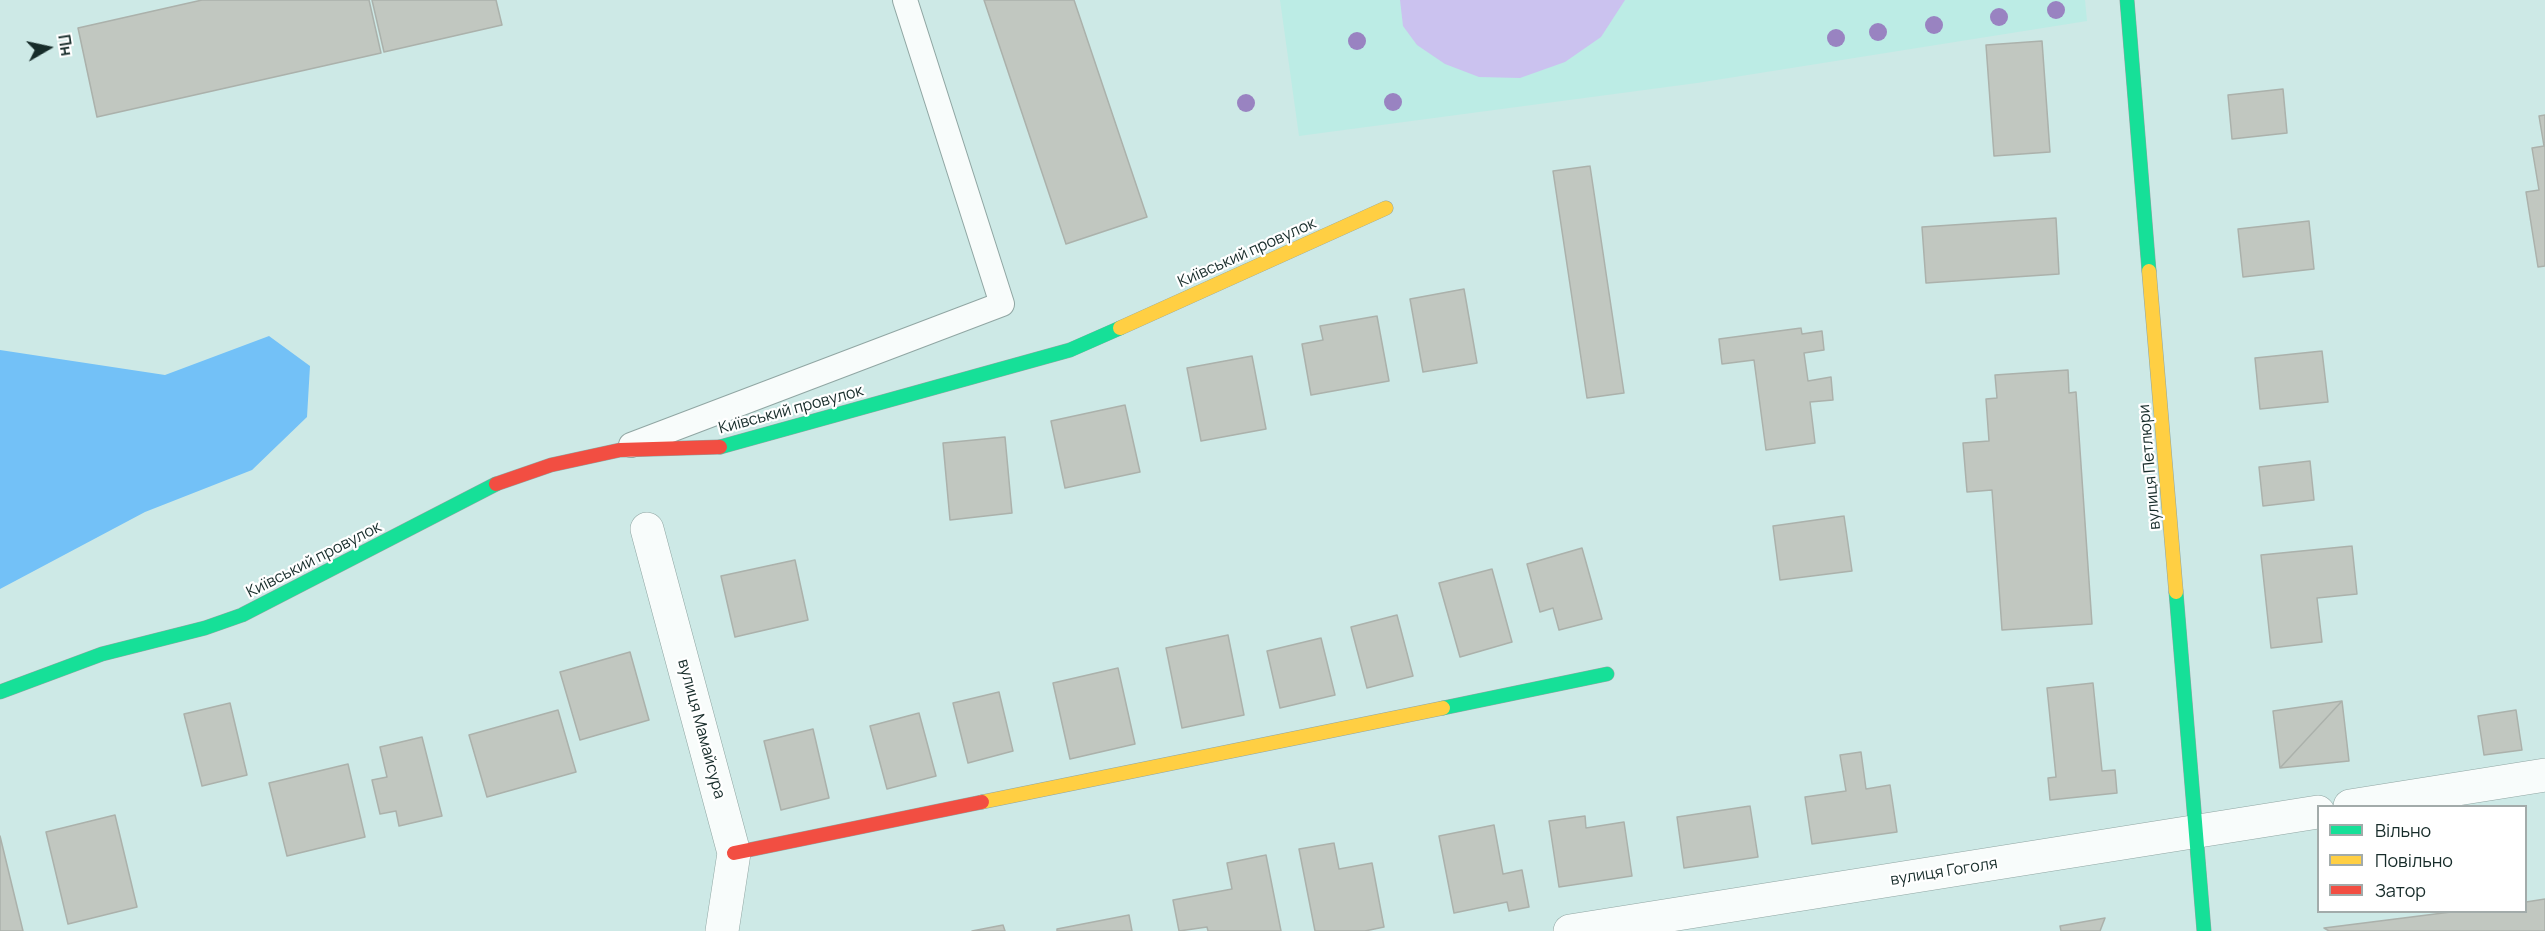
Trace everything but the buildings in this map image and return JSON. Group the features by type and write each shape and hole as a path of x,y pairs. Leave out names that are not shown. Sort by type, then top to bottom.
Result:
{"street":[{"name":"вулиця Петлюри","path":"2127,0 2204,931"},
{"name":"Київський провулок","path":"0,692 102,654 205,628 242,615 495,484 551,465 620,450 722,447 1070,350 1386,208"},
{"name":"вулиця Мамайсура","path":"647,529 734,853 722,931"},
{"path":"734,853 1607,674"},
{"path":"2362,805 2545,775"},
{"name":"вулиця Гоголя","path":"1570,931 2317,812"}],"lane":[{"path":"620,450 682,424 1002,304 905,0"}],"shaded area":[{"path":"1280,0 2085,0 2087,21 1697,83 1299,136"},
{"path":"1400,0 1625,0 1601,37 1565,62 1520,78 1479,77 1445,64 1417,45 1403,26"}],"water":[{"path":"269,336 310,366 307,417 252,470 145,512 0,589 0,350 165,375"}],"traffic: fast":[{"path":"2127,0 2149,271"},
{"path":"720,447 1070,350 1120,328"},
{"path":"0,692 102,654 205,628 242,615 496,484"},
{"path":"2176,592 2204,931"},
{"path":"1443,708 1607,674"}],"traffic: slow":[{"path":"1120,328 1386,208"},
{"path":"2149,271 2176,592"},
{"path":"982,802 1443,708"}],"traffic: jam":[{"path":"496,484 551,465 620,450 720,447"},
{"path":"734,853 982,802"}]}
